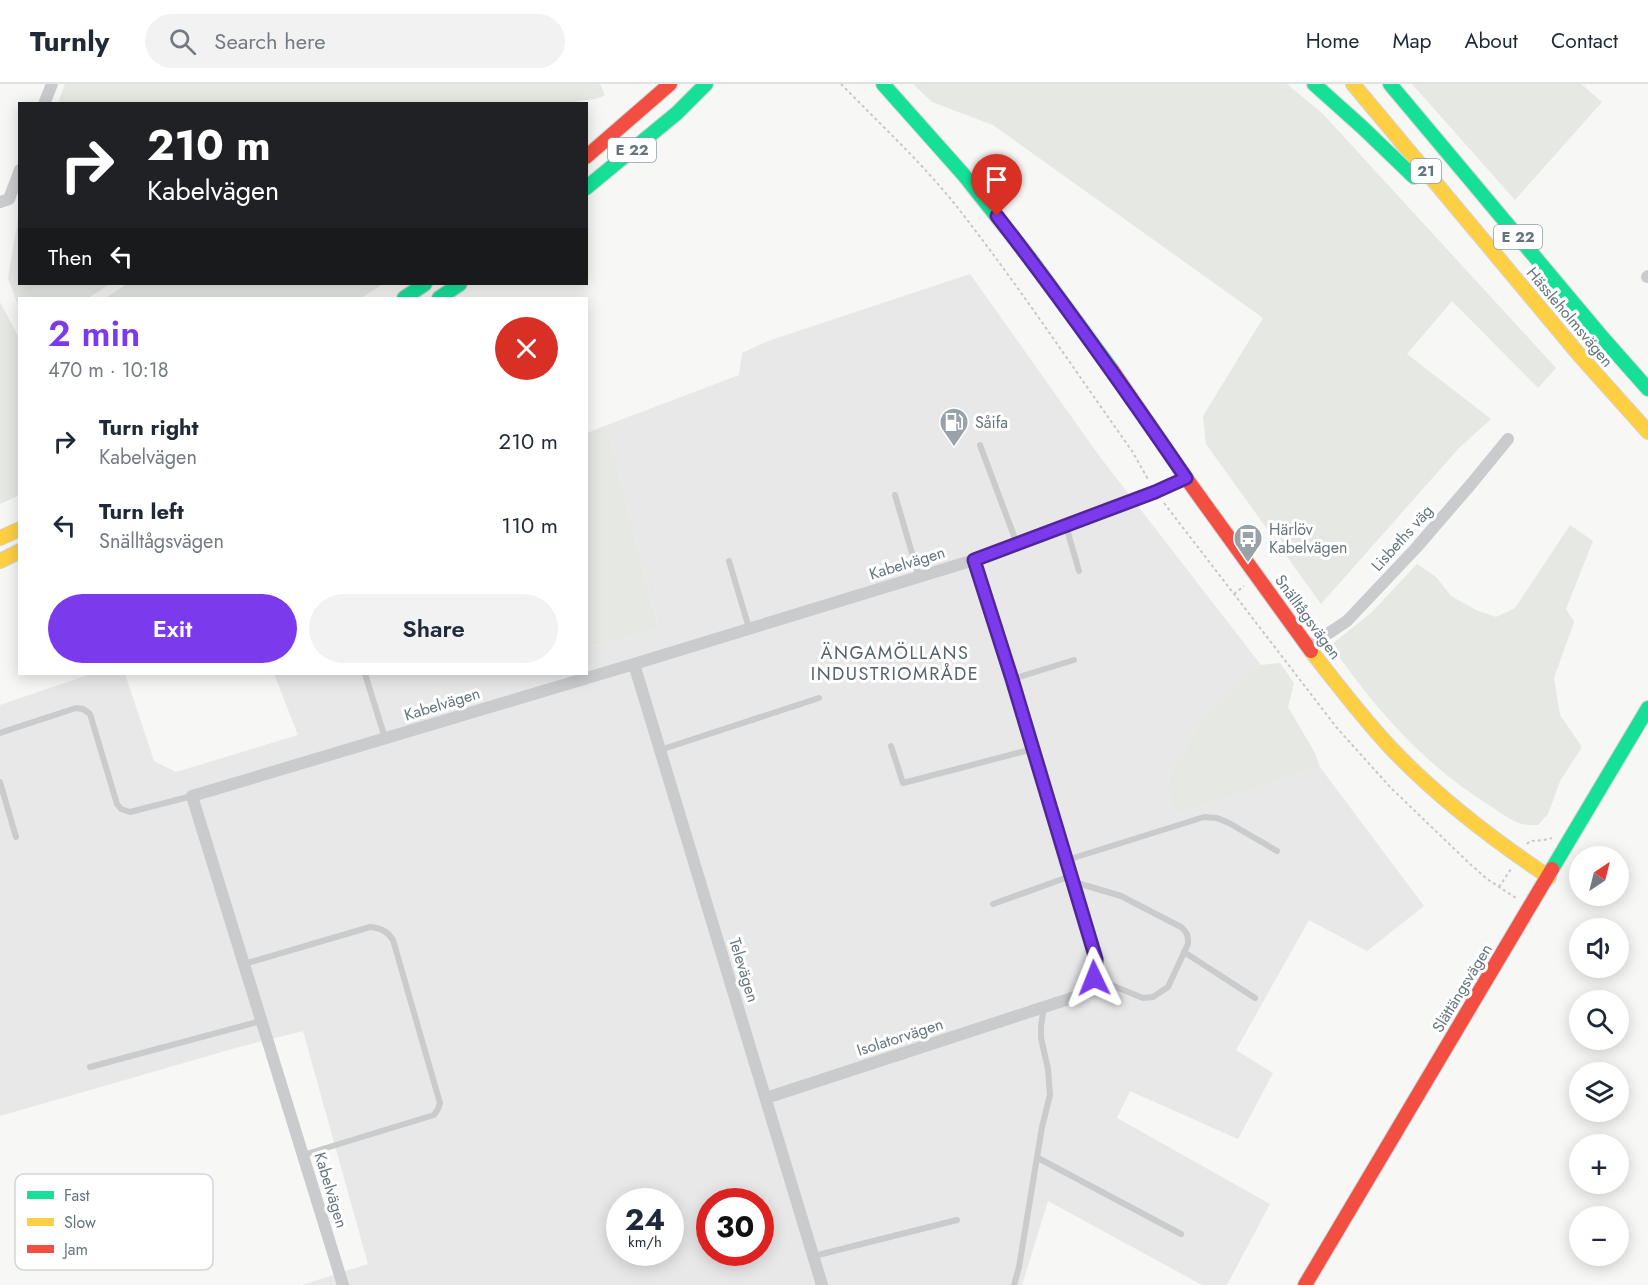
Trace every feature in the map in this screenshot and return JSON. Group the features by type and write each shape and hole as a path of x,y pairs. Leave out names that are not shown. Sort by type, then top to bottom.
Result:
{"main road":[{"name":"E 22","path":"588,155 670,84"},
{"path":"677,113 706,84"},
{"name":"E 22","path":"588,186 712,84"},
{"name":"Snälltågsvägen","path":"882,84 963,174 1029,257 1123,385 1186,478 1308,647 1354,706 1391,748 1434,789 1473,822 1549,877"},
{"name":"E 22","path":"1314,84 1498,258"},
{"name":"Hässleholmsvägen","path":"1353,84 1581,357 1648,432"},
{"name":"Hässleholmsvägen","path":"1390,84 1587,320 1648,389"},
{"path":"406,297 424,285"},
{"path":"441,297 459,285"},
{"path":"0,538 18,530"},
{"path":"0,561 18,552"},
{"name":"Slättängsvägen","path":"1305,1285 1648,708"}],"street":[{"path":"44,102 49,84"},
{"path":"0,202 9,199 18,175"},
{"name":"Lisbeths väg","path":"1308,647 1347,621 1416,548 1508,439"},
{"name":"Kabelvägen","path":"588,674 634,664 974,560 1155,492 1186,478"},
{"path":"974,560 1096,959 1094,978"},
{"name":"Televägen","path":"634,664 822,1285"},
{"name":"Kabelvägen","path":"343,1285 192,796 577,677"},
{"name":"Isolatorvägen","path":"766,1098 1087,993 1094,978"}],"lane":[{"path":"980,445 1017,544"},
{"path":"895,495 919,577"},
{"path":"1066,526 1079,571"},
{"path":"729,561 749,629"},
{"path":"1012,679 1074,660"},
{"path":"365,675 385,738"},
{"path":"660,750 819,698"},
{"path":"0,733 76,708 83,709 90,714 117,804 121,809 130,812 192,796"},
{"path":"891,746 903,783 1033,749"},
{"path":"0,782 16,837"},
{"path":"1066,860 1204,817 1217,818 1229,823 1277,851"},
{"path":"993,904 1073,879 1121,896 1187,932 1188,944 1168,987 1153,997 1143,998 1094,978"},
{"path":"244,964 370,927 378,927 387,932 393,940 440,1103 438,1109 434,1115 303,1155"},
{"path":"1184,952 1255,998"},
{"path":"1014,1285 1050,1095 1041,1032 1045,1007"},
{"path":"90,1067 261,1021"},
{"path":"1038,1158 1181,1234"},
{"path":"814,1256 957,1220"}],"path":[{"path":"1234,594 1244,586"},
{"path":"1499,887 1519,857"}],"shaded area":[{"path":"65,84 600,84 605,95 597,99 576,102 58,102"},
{"path":"913,84 1287,84 1323,114 1556,368 1538,388 1452,301 1407,354 1491,419 1459,448 1321,604 1206,444 1203,416 1263,318 993,125 932,102"},
{"path":"1412,84 1581,84 1602,102 1515,200"},
{"path":"18,219 18,285 108,285 90,297 18,297 18,305 8,278"},
{"path":"970,274 1100,457 1261,665 1201,720 1168,778 1176,812 1320,767 1424,906 1367,951 1309,920 1236,1050 1273,1073 1238,1139 1130,1091 1117,1118 1270,1204 1227,1285 1202,1285 1048,1201 1022,1285 302,1285 368,1264 303,1031 239,1047 0,1116 0,705 88,675 125,675 154,761 176,772 298,735 274,675 588,675 588,641 590,647 658,626 607,425 739,375 742,353 768,341"},
{"path":"125,285 381,285 363,297 107,297"},
{"path":"0,302 18,336 18,496 0,504"},
{"path":"607,425 658,627 589,647 588,644 588,433"},
{"path":"1570,525 1593,541 1566,609 1574,622 1554,678 1560,715 1582,747 1560,781 1548,814 1538,825 1524,824 1509,818 1468,791 1423,755 1383,713 1331,645 1372,612 1417,564 1436,577 1451,596 1476,610 1496,617 1515,608"},
{"path":"1280,663 1294,683 1288,707 1315,753 1320,767 1175,813 1168,778 1201,720 1261,665"}],"traffic: fast":[{"path":"588,186 677,113 706,84"},
{"path":"883,84 963,174 1029,257 1112,370"},
{"path":"1314,84 1414,177"},
{"path":"1390,84 1648,389"},
{"path":"406,297 424,285"},
{"path":"440,297 458,285"},
{"path":"1552,869 1648,708"}],"traffic: slow":[{"path":"1353,84 1581,357 1648,432"},
{"path":"0,538 18,530"},
{"path":"0,561 18,552"},
{"path":"1311,651 1370,724 1408,765 1466,816 1549,877"}],"traffic: jam":[{"path":"588,155 670,84"},
{"path":"1112,370 1186,478 1311,651"},
{"path":"1305,1285 1552,869"}],"place":[{"name":"Såifa","path":"954,448"},
{"name":"Härlöv Kabelvägen","path":"1248,564"}],"district":[{"name":"ÄNGAMÖLLANS INDUSTRIOMRÅDE","path":"895,663"}],"route":[{"path":"997,216 1123,385 1186,478 1155,492 974,560 1074,882 1096,959 1094,978"}]}
